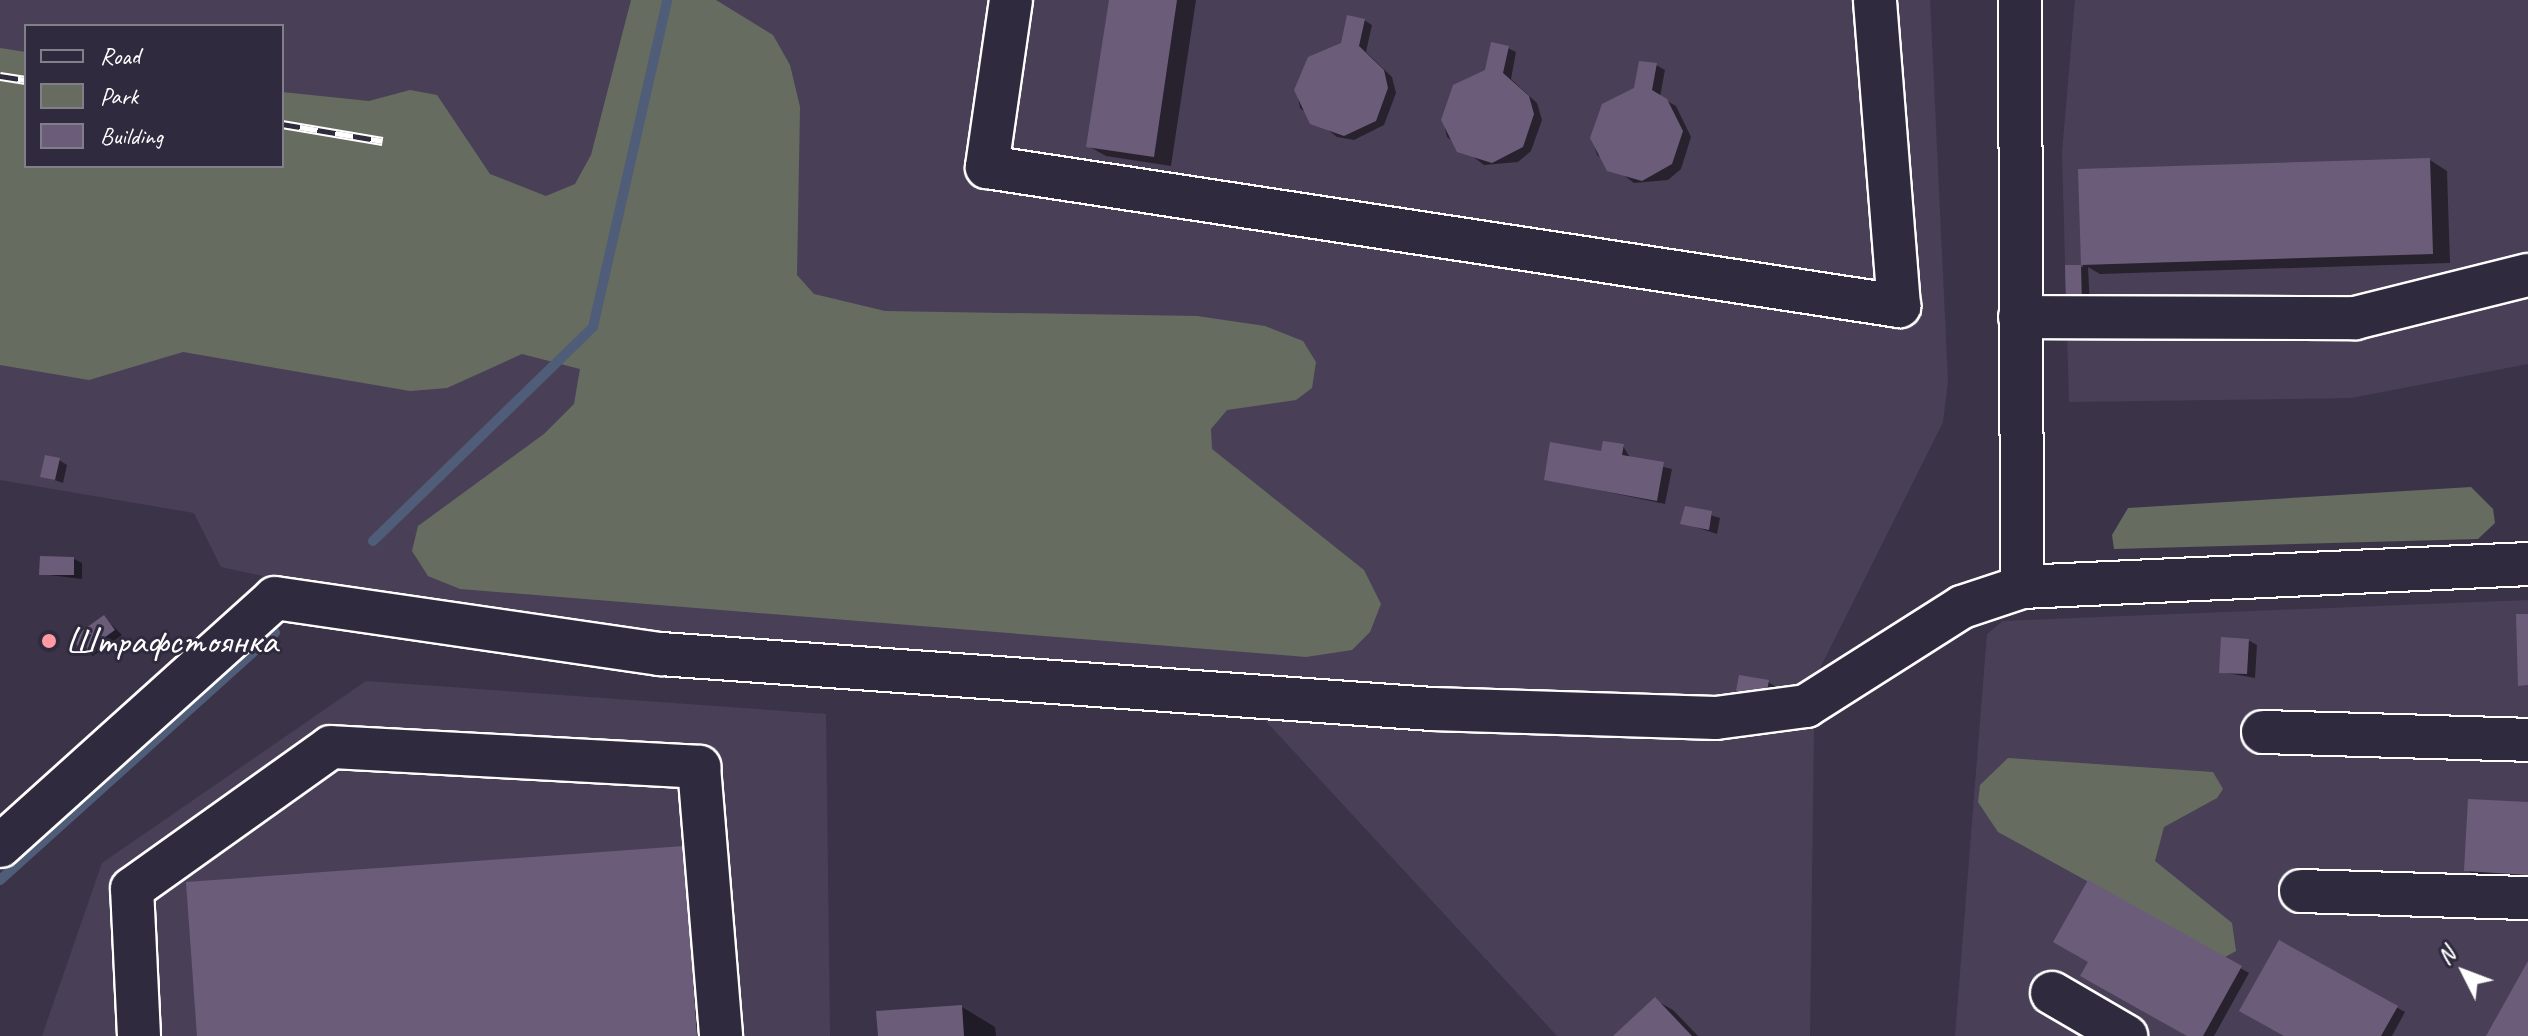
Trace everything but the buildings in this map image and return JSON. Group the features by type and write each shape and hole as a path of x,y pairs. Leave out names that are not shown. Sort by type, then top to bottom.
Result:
{"street":[{"path":"1011,0 987,167 1899,306 1875,0"},
{"path":"2020,0 2022,587"},
{"path":"2020,317 2355,318 2528,275"},
{"path":"0,846 275,598 661,654 1432,709 1716,718 1806,706 1962,607 2022,587 2528,564"},
{"path":"2263,732 2528,740"},
{"path":"139,1036 132,889 331,747 699,767 721,1036"},
{"path":"2301,891 2528,898"},
{"path":"2052,993 2126,1036"}],"shaded area":[{"path":"0,0 1930,0 1948,381 1943,422 1804,700 1476,704 443,614 221,567 194,513 0,480"},
{"path":"2075,0 2528,0 2528,364 2351,398 2069,402 2062,153"},
{"path":"2528,600 2528,1036 1955,1036 1987,634 2003,621"},
{"path":"366,681 826,714 830,1036 42,1036 102,863"},
{"path":"1251,705 1814,726 1810,1036 1557,1036"}],"green space":[{"path":"631,0 716,0 773,35 790,65 800,107 797,275 814,294 885,311 1197,316 1265,326 1303,341 1316,362 1312,388 1296,400 1227,410 1211,429 1212,449 1364,570 1381,604 1370,632 1352,650 1306,657 460,589 428,576 412,551 418,526 544,434 574,404 580,369 522,354 447,388 410,391 183,352 89,380 0,365 0,48 24,52 24,168 284,168 284,92 369,101 410,90 437,95 490,174 546,196 575,184 591,155"},
{"path":"2471,487 2493,509 2495,523 2478,539 2114,549 2112,535 2128,508"},
{"path":"2008,758 2213,772 2223,789 2217,798 2164,827 2155,861 2232,923 2236,951 2225,957 1998,832 1978,802 1980,785"}],"waterway":[{"path":"373,541 593,327 667,0"},
{"path":"0,880 275,632"}],"railway":[{"path":"0,76 24,80"},
{"path":"284,124 383,141"}],"place":[{"name":"Штрафстоянка","path":"49,641"}]}
